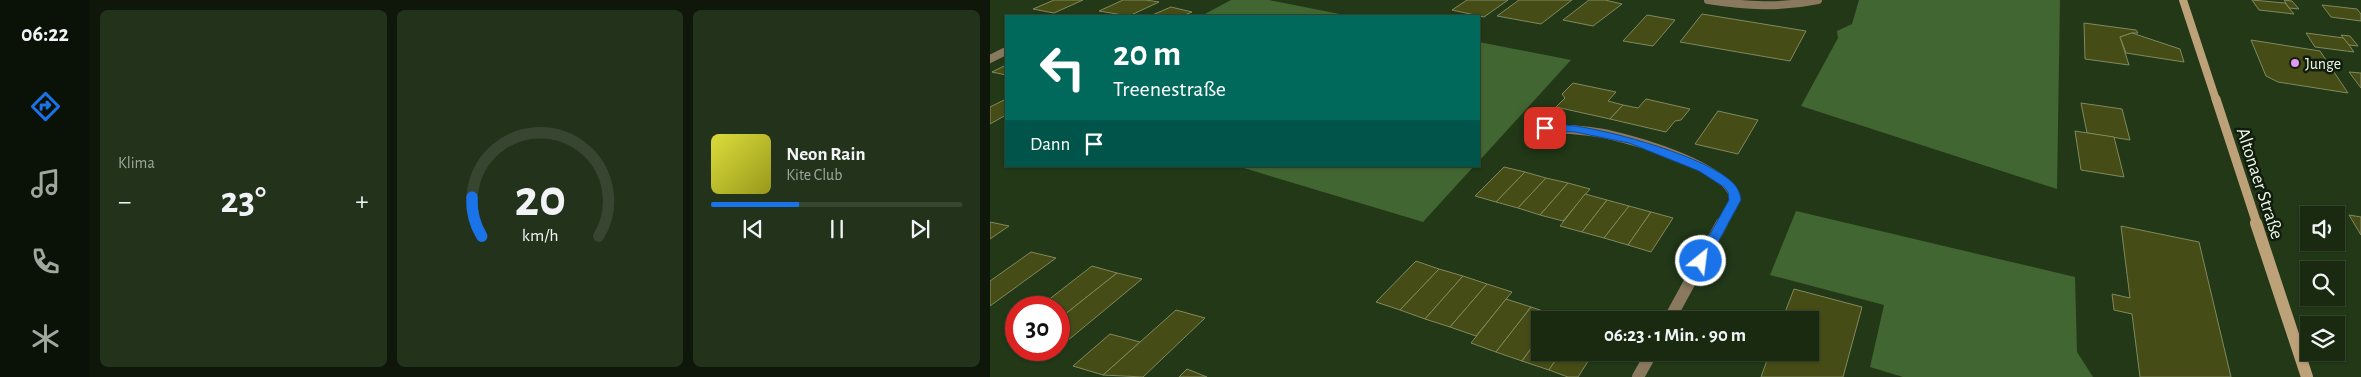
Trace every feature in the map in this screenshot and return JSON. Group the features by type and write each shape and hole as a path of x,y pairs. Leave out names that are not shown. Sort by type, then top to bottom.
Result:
{"main road":[{"name":"Altonaer Straße","path":"2183,0 2307,377"}],"street":[{"path":"1708,0 1758,8 1796,5 1818,0"},
{"path":"990,59 1005,52"},
{"path":"1545,128 1575,129 1632,141 1703,168 1723,180 1734,192 1735,200 1674,311"},
{"path":"1638,377 1647,361"}],"green space":[{"path":"1231,0 1269,0 1345,15 1203,15"},
{"path":"1859,0 2060,0 2057,189 1801,106 1838,38 1837,31 1852,24"},
{"path":"1480,42 1571,60 1480,160"},
{"path":"1240,167 1473,167 1423,222"},
{"path":"1796,211 2075,277 2077,352 2093,377 1903,377 1870,367 1884,305 1770,275"}],"building":[{"path":"1054,0 1083,0 1054,13 1033,9"},
{"path":"1123,0 1159,2 1131,15 1099,11"},
{"path":"1467,0 1508,0 1484,17 1452,10"},
{"path":"1519,0 1572,0 1541,24 1497,16"},
{"path":"1589,0 1605,0 1622,4 1593,26 1563,20"},
{"path":"2252,0 2285,3 2294,14 2259,10"},
{"path":"2284,0 2292,1 2299,9 2289,8"},
{"path":"2322,5 2357,9 2361,14 2361,21 2331,17"},
{"path":"1171,7 1192,12 1184,15 1152,15"},
{"path":"1702,14 1806,31 1790,61 1680,42"},
{"path":"1647,15 1675,20 1653,46 1623,41"},
{"path":"2084,23 2136,30 2138,33 2120,37 2129,65 2085,59"},
{"path":"2132,33 2180,49 2184,62 2126,53 2120,37"},
{"path":"2306,33 2344,38 2354,52 2315,47"},
{"path":"2341,35 2350,36 2358,46 2349,45"},
{"name":"Junge","path":"2251,40 2320,51 2348,93 2278,82 2266,76"},
{"path":"1005,66 1005,75 992,72"},
{"path":"2349,72 2361,73 2361,88"},
{"path":"1573,83 1616,92 1608,101 1623,105 1610,119 1556,107 1565,98 1562,94"},
{"path":"1646,99 1690,109 1681,120 1675,121 1666,132 1610,119 1623,105 1638,108"},
{"path":"1005,100 1005,116 990,124 990,107"},
{"path":"2081,103 2122,109 2130,140 2087,133"},
{"path":"1718,111 1758,120 1738,154 1695,144"},
{"path":"2075,131 2114,137 2124,177 2081,170"},
{"path":"1504,167 1525,172 1496,202 1475,196"},
{"path":"1525,172 1546,178 1518,208 1496,202"},
{"path":"1546,178 1568,183 1540,215 1518,208"},
{"path":"1568,183 1590,189 1563,221 1540,215"},
{"path":"1585,194 1607,200 1582,232 1560,226"},
{"path":"1607,200 1629,206 1604,238 1582,232"},
{"path":"1629,206 1651,212 1628,245 1604,238"},
{"path":"1651,212 1673,218 1651,252 1628,245"},
{"path":"2349,215 2361,217 2361,235"},
{"path":"990,222 1009,226 990,239"},
{"path":"2121,226 2199,242 2231,377 2140,377 2132,314 2114,310 2112,294 2130,298"},
{"path":"1031,252 1056,258 990,306 990,281"},
{"path":"1416,261 1439,269 1400,310 1376,302"},
{"path":"1092,266 1117,273 1070,310 1070,296 1053,296"},
{"path":"1439,269 1463,276 1425,319 1400,310"},
{"path":"1117,273 1142,279 1070,339 1070,310"},
{"path":"1463,276 1487,284 1450,327 1425,319"},
{"path":"1487,284 1512,292 1476,336 1450,327"},
{"path":"1794,289 1862,307 1843,377 1761,377 1767,361 1819,361 1819,311 1785,311"},
{"path":"1506,299 1531,307 1496,352 1471,343"},
{"path":"1531,307 1543,311 1531,311 1531,348 1522,361 1496,352"},
{"path":"1176,310 1205,318 1143,377 1103,375"},
{"path":"1110,334 1140,342 1103,375 1073,366"},
{"path":"1531,348 1531,361 1555,361 1549,370 1522,361"},
{"path":"1555,361 1588,361 1578,377 1568,377 1549,370"},
{"path":"1187,369 1207,377 1179,377"}],"place":[{"name":"Junge","path":"2295,63"}],"route":[{"path":"1545,128 1575,129 1632,141 1703,168 1728,184 1734,192 1735,200 1701,261"}]}
